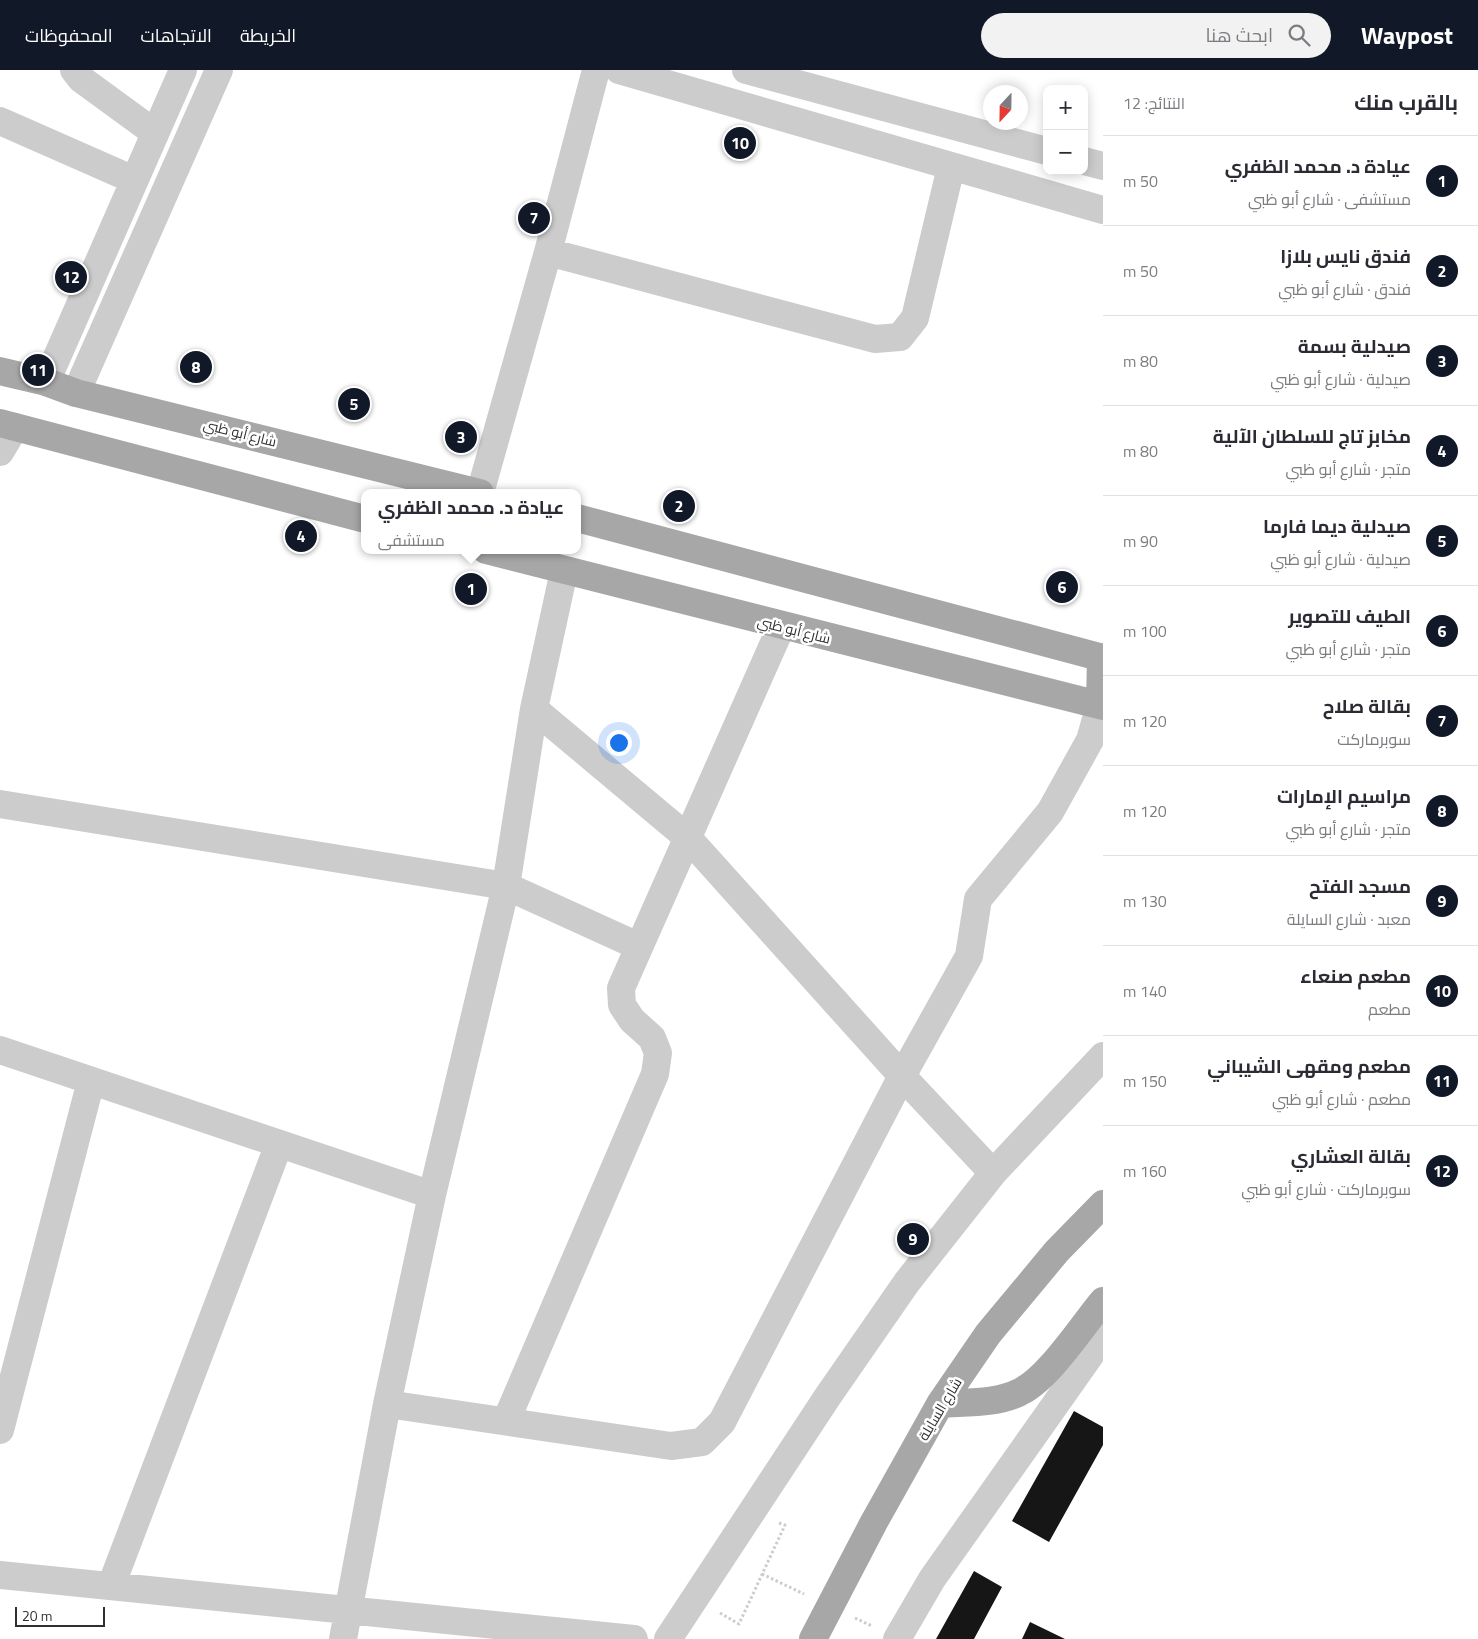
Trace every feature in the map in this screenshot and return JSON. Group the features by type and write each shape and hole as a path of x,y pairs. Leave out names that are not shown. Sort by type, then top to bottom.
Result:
{"main road":[{"name":"شارع أبو ظبي","path":"0,371 46,382 76,393 464,489"},
{"path":"7,425 361,517"},
{"path":"581,519 1102,654 1102,706"},
{"name":"شارع أبو ظبي","path":"501,554 781,627 1102,706"},
{"name":"شارع السايلة","path":"813,1639 874,1522 940,1404 988,1334 1057,1251 1103,1204"},
{"path":"940,1404 1002,1398 1020,1393 1035,1383 1103,1300"}],"street":[{"path":"74,70 81,79 155,133"},
{"path":"46,382 183,70"},
{"path":"76,393 219,70"},
{"path":"481,489 548,252 596,70"},
{"path":"619,70 1103,210"},
{"path":"746,70 1043,150"},
{"path":"0,121 134,180"},
{"path":"1088,162 1103,166"},
{"path":"548,252 876,339 900,337 915,318 951,166"},
{"path":"0,452 7,425"},
{"path":"343,1639 387,1404 432,1195 506,886 534,709 564,571"},
{"path":"506,1421 655,1074 658,1053 652,1038 632,1020 622,1005 621,988 781,627"},
{"path":"387,1404 671,1446 702,1442 722,1422 902,1076 968,956 978,899 1050,812 1090,740 1102,706"},
{"path":"534,709 688,838 902,1076 993,1173"},
{"path":"0,804 506,886 638,946"},
{"path":"0,1050 432,1195"},
{"path":"668,1639 828,1396 907,1282 993,1173 1103,1056"},
{"path":"0,1430 92,1081"},
{"path":"111,1586 280,1144"},
{"path":"897,1639 932,1580 1103,1337"},
{"path":"0,1575 634,1639"}],"path":[{"path":"738,1624 785,1525"}],"building":[{"path":"1074,1411 1103,1427 1103,1445 1049,1542 1012,1521"},
{"path":"974,1571 1002,1587 974,1639 936,1639"},
{"path":"1030,1622 1065,1639 1022,1639"}],"place":[{"name":"مطعم صنعاء","path":"740,143"},
{"name":"بقالة صلاح","path":"534,218"},
{"name":"بقالة العشاري","path":"71,277"},
{"name":"مراسيم الإمارات","path":"196,367"},
{"name":"مطعم ومقهى الشيباني","path":"38,370"},
{"name":"صيدلية ديما فارما","path":"354,404"},
{"name":"صيدلية بسمة","path":"461,437"},
{"name":"فندق نايس بلازا","path":"679,506"},
{"name":"مخابز تاج للسلطان الآلية","path":"301,536"},
{"name":"الطيف للتصوير","path":"1062,587"},
{"name":"عيادة د. محمد الظفري","path":"471,589"},
{"name":"مسجد الفتح","path":"913,1239"}]}
